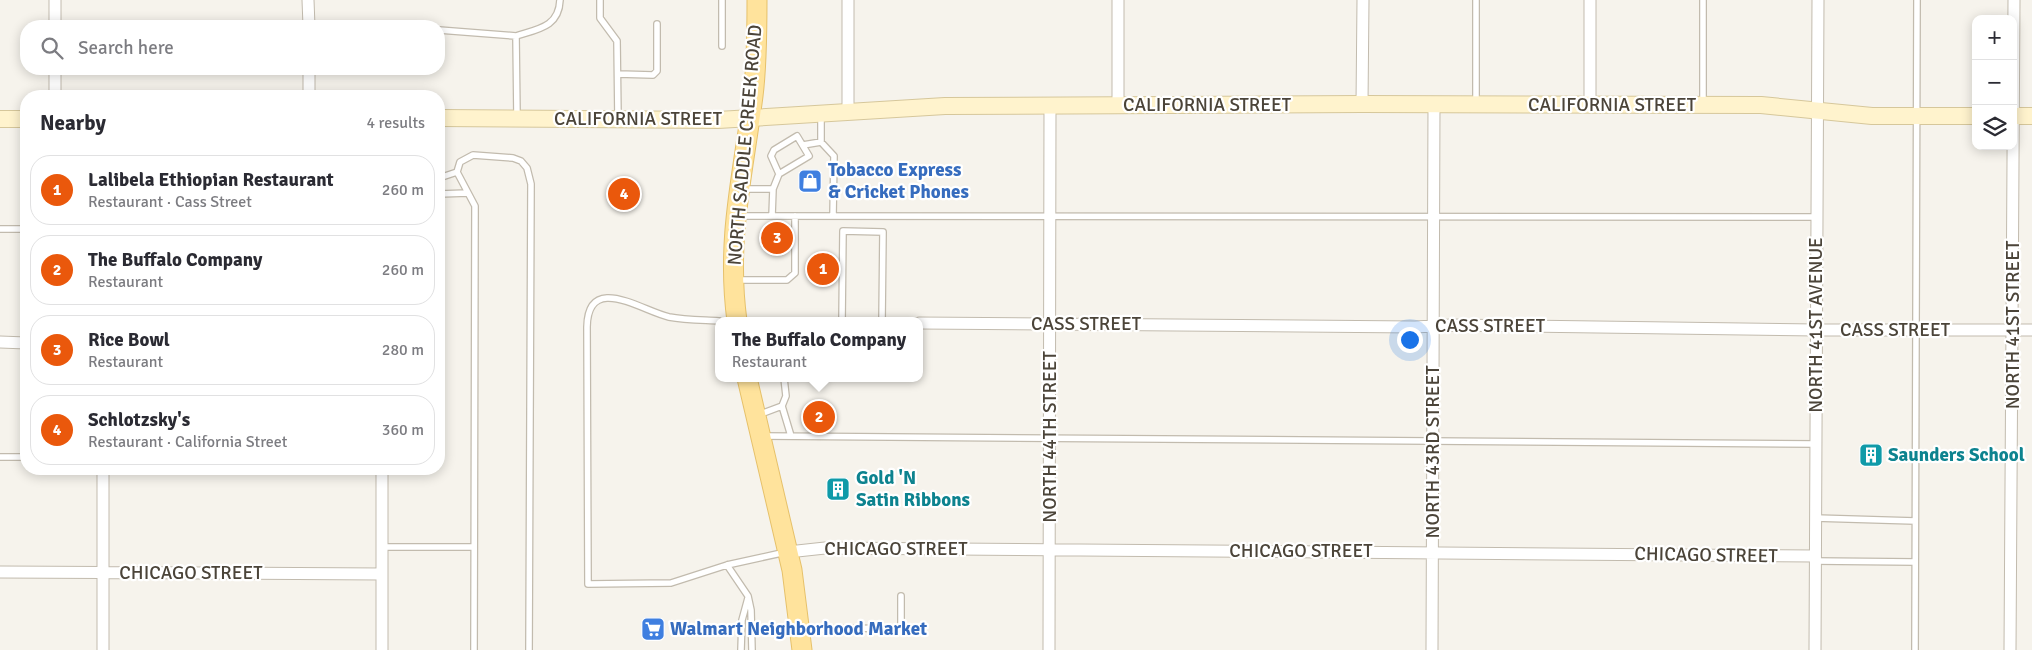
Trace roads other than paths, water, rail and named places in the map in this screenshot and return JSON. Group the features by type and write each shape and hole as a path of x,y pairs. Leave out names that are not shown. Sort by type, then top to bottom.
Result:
{"main road":[{"name":"NORTH SADDLE CREEK ROAD","path":"737,317 734,280 735,216 755,74 757,0"},
{"path":"748,382 793,576 802,650"}],"street":[{"path":"54,0 55,20"},
{"path":"308,0 308,20"},
{"path":"848,0 848,111"},
{"path":"1118,0 1118,105"},
{"path":"1362,104 1363,0"},
{"path":"1590,0 1590,104"},
{"name":"NORTH 41ST AVENUE","path":"1815,650 1818,0"},
{"name":"NORTH 41ST STREET","path":"2013,105 2014,0"},
{"path":"55,75 55,90"},
{"path":"309,75 309,90"},
{"name":"CALIFORNIA STREET","path":"445,118 718,120 945,106 1362,104 1761,105 1872,116 1972,116"},
{"name":"NORTH 43RD STREET","path":"1432,650 1434,104"},
{"name":"NORTH 44TH STREET","path":"1049,650 1050,105"},
{"path":"2017,116 2032,116"},
{"path":"0,119 20,119"},
{"name":"NORTH 41ST STREET","path":"2010,650 2013,150"},
{"name":"CASS STREET","path":"923,323 2032,330"},
{"path":"0,342 20,343"},
{"path":"103,475 103,650"},
{"path":"382,475 382,650"},
{"name":"CHICAGO STREET","path":"788,552 819,548 1433,552 1815,559"},
{"name":"CHICAGO STREET","path":"0,572 382,574"}],"lane":[{"path":"445,30 516,36 548,26 559,10 560,0"},
{"path":"600,0 600,18 606,29 617,41 618,120"},
{"path":"722,0 722,46"},
{"path":"1476,0 1476,104"},
{"path":"1703,0 1703,105"},
{"path":"1915,650 1917,0"},
{"path":"618,74 653,75 657,71 657,24"},
{"path":"516,36 517,119"},
{"path":"821,113 821,142 834,156 833,216"},
{"path":"772,216 773,189 779,174 809,156 797,136 774,150 771,156 779,174"},
{"path":"802,145 821,142"},
{"path":"474,650 475,206 457,172 460,162 473,155 505,157 521,161 527,168 530,179 529,650"},
{"path":"445,176 457,172"},
{"path":"738,190 773,189"},
{"path":"445,194 468,192"},
{"path":"735,216 1817,218"},
{"path":"734,280 787,280 795,273 795,216"},
{"path":"0,229 20,229"},
{"path":"842,317 843,231 883,232 882,317"},
{"path":"715,321 669,317 632,302 612,297 599,300 589,312 587,327 588,584 671,583 727,565 788,552"},
{"path":"784,382 786,396 782,406 791,436"},
{"path":"756,415 782,406"},
{"path":"761,436 1816,444"},
{"path":"0,457 20,457"},
{"path":"1816,518 1915,521"},
{"path":"382,547 474,547"},
{"path":"1815,559 1915,562"},
{"path":"727,565 748,596 751,610 752,650"},
{"path":"741,650 742,620 748,596"},
{"path":"800,629 901,628 901,596"}],"place":[{"name":"Tobacco Express & Cricket Phones","path":"810,181"},
{"name":"Schlotzsky's","path":"624,194"},
{"name":"Rice Bowl","path":"777,238"},
{"name":"Lalibela Ethiopian Restaurant","path":"823,269"},
{"name":"The Buffalo Company","path":"819,417"},
{"name":"Saunders School","path":"1871,455"},
{"name":"Gold 'N Satin Ribbons","path":"838,489"},
{"name":"Walmart Neighborhood Market","path":"653,629"}]}
